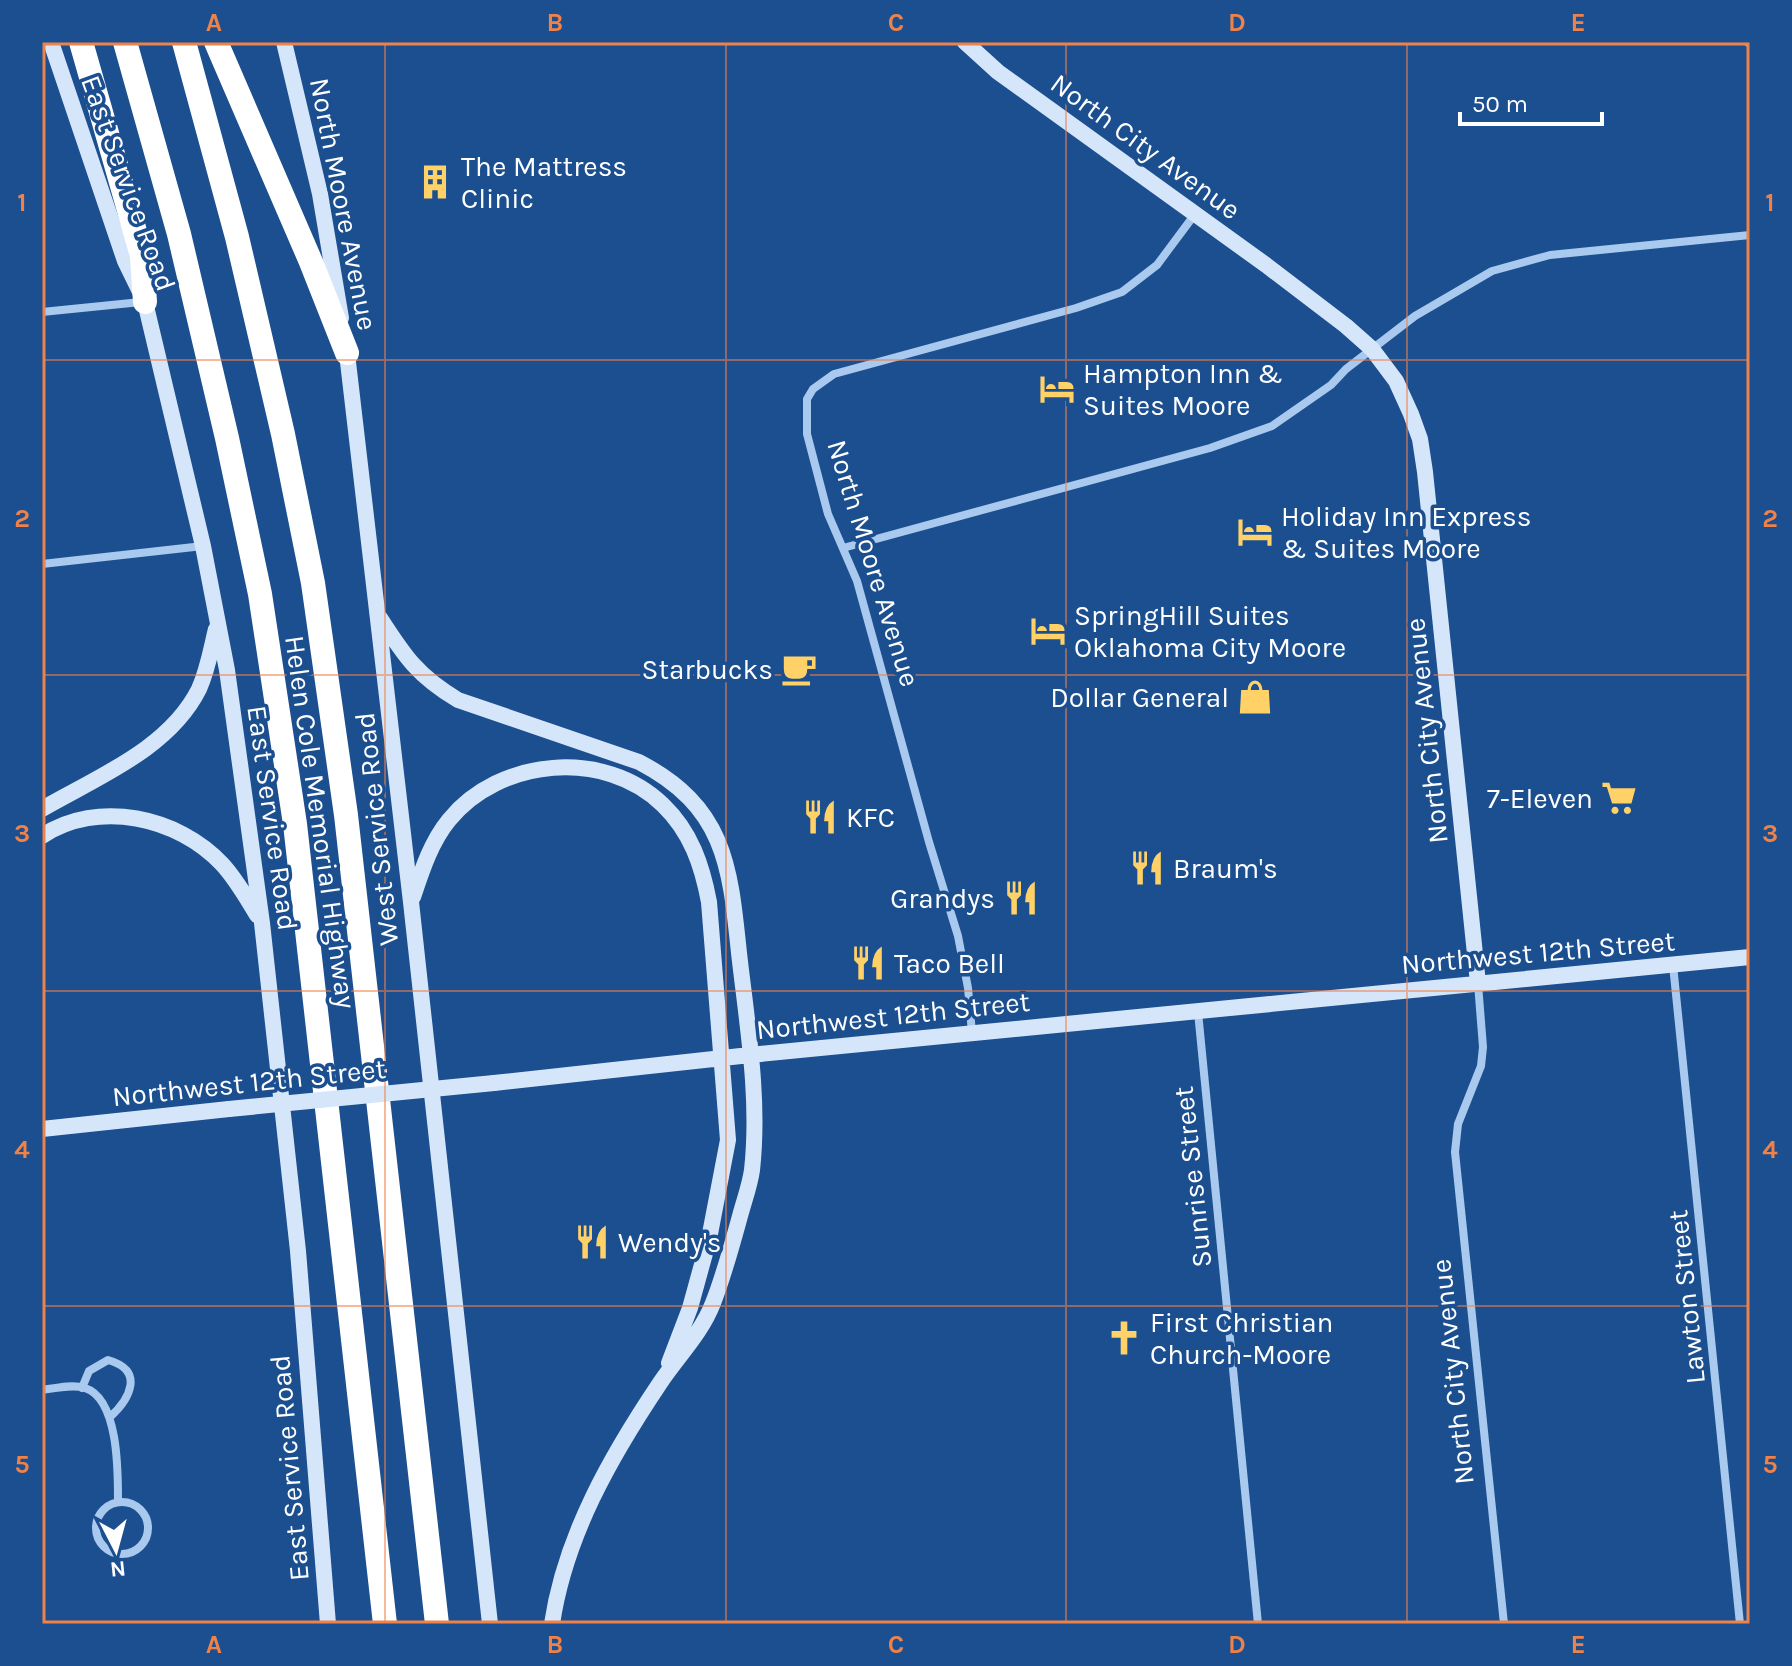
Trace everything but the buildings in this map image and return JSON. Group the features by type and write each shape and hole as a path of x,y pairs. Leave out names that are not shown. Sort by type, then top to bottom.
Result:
{"highway":[{"path":"81,42 142,256 145,302"},
{"name":"Helen Cole Memorial Highway","path":"125,42 182,248 260,594 295,824 385,1624"},
{"name":"Helen Cole Memorial Highway","path":"184,42 237,237 283,434 313,583 346,815 437,1624"},
{"path":"216,42 347,353"}],"main road":[{"name":"East Service Road","path":"51,42 125,261 145,302 218,619 262,923 298,1251 328,1624"},
{"name":"North Moore Avenue","path":"284,42 320,194 347,353 378,615"},
{"name":"North City Avenue","path":"965,42 998,72 1346,326 1372,349 1396,381 1420,439 1478,983"},
{"name":"West Service Road","path":"378,615 490,1624"},
{"path":"378,615 408,661 437,687 458,700 639,762 682,789 715,832 731,877 750,1055 755,1133 752,1174 713,1304 691,1345 661,1381 612,1458 583,1518 562,1578 552,1624"},
{"path":"42,809 138,755 172,725 197,692 207,669 218,619"},
{"path":"411,902 438,835 450,818 476,794 511,776 553,767 596,770 618,778 662,803 694,846 709,902 728,1140 723,1176 690,1308 661,1381"},
{"path":"42,836 64,825 101,817 123,816 170,827 192,839 220,862 236,881 262,923"},
{"name":"Northwest 12th Street","path":"42,1129 750,1055 1750,957"}],"street":[{"name":"North Moore Avenue","path":"972,1033 968,988 958,936 925,830 857,581 828,514 807,434 807,399 813,389 834,374 1076,308 1122,292 1157,265 1195,214"},
{"path":"843,548 1242,438 1272,426 1299,409 1415,316 1492,271 1550,255 1750,235"},
{"path":"42,312 145,302"},
{"path":"42,564 203,546"},
{"name":"Lawton Street","path":"1673,965 1740,1624"},
{"name":"North City Avenue","path":"1478,983 1483,1047 1481,1066 1458,1124 1455,1152 1504,1624"},
{"name":"Sunrise Street","path":"1198,1012 1258,1624"},
{"path":"82,1388 89,1371 108,1360 126,1371 130,1377 129,1394 110,1417"},
{"path":"42,1390 82,1388 102,1400 110,1417 118,1502"},
{"path":"118,1502 138,1507 147,1522 144,1542 123,1554 102,1545 96,1526 104,1508 118,1502"}],"place":[{"name":"The Mattress Clinic","path":"435,182"},
{"name":"Hampton Inn & Suites Moore","path":"1057,389"},
{"name":"Holiday Inn Express & Suites Moore","path":"1255,532"},
{"name":"SpringHill Suites Oklahoma City Moore","path":"1048,631"},
{"name":"Starbucks","path":"799,669"},
{"name":"Dollar General","path":"1255,697"},
{"name":"7-Eleven","path":"1619,798"},
{"name":"KFC","path":"820,817"},
{"name":"Braum's","path":"1147,868"},
{"name":"Grandys","path":"1021,898"},
{"name":"Taco Bell","path":"868,963"},
{"name":"Wendy's","path":"592,1242"},
{"name":"First Christian Church-Moore","path":"1124,1338"}]}
